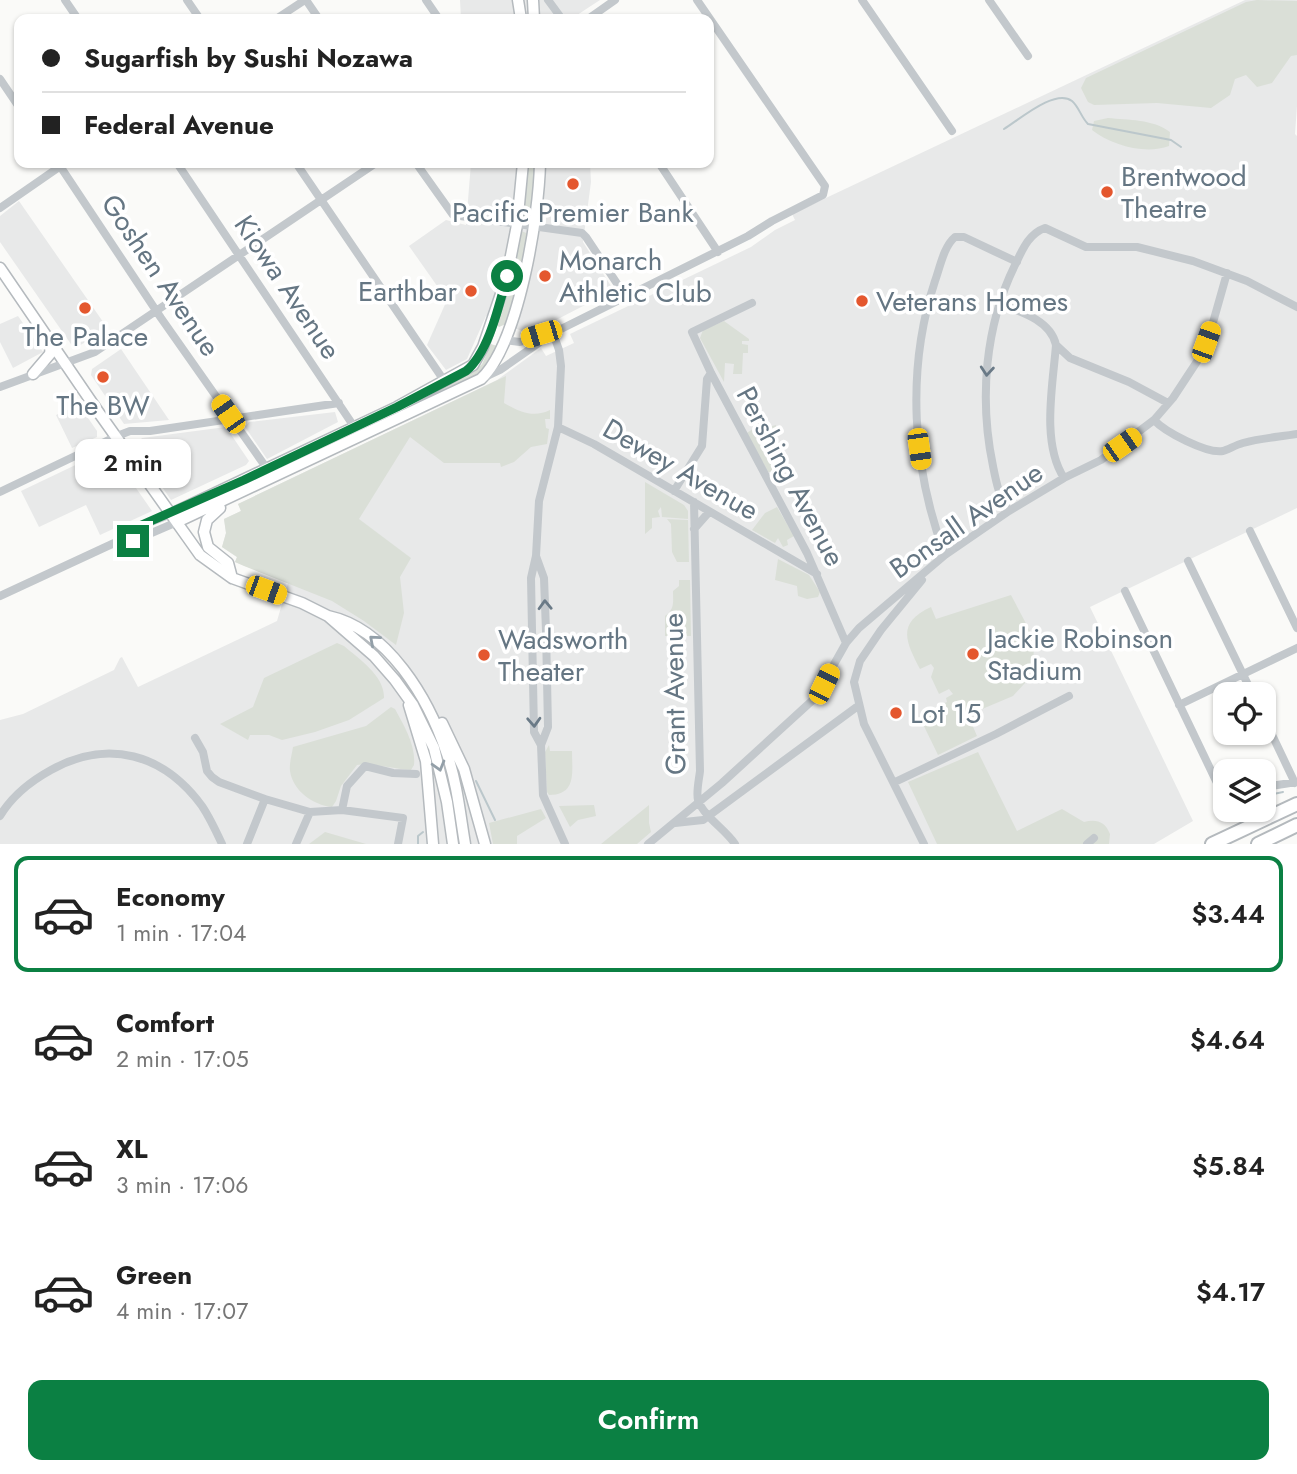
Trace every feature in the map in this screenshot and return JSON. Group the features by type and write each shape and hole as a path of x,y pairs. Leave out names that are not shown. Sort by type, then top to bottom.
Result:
{"highway":[{"path":"1212,844 1297,804"},
{"path":"1228,844 1297,811"},
{"path":"1258,844 1297,825"}],"main road":[{"path":"174,518 265,469 445,382 473,365 484,347 507,276 517,225 523,168"},
{"path":"174,518 279,475 481,379 492,366 504,340 522,286 535,227 540,168"},
{"path":"0,268 4,281 201,555 232,578 302,603 328,616 345,620 363,631 411,674 425,693 451,741 470,787 485,844"},
{"path":"493,321 501,330 510,322"},
{"path":"484,347 494,340 504,340"},
{"path":"33,374 50,354 51,344"},
{"path":"232,578 228,562 215,553 205,541 204,527 216,509 247,494 259,484"},
{"path":"328,616 373,656 406,694 426,731 440,769 453,844"},
{"path":"392,657 417,689 439,733 454,781 465,844"},
{"path":"406,694 426,761 432,844"}],"street":[{"path":"284,14 305,0"},
{"path":"595,14 615,0"},
{"path":"862,0 952,131"},
{"path":"989,0 1028,56"},
{"path":"481,379 500,370 553,333 718,252 823,195 825,187 714,25"},
{"path":"0,79 14,100"},
{"path":"0,208 55,168"},
{"name":"Goshen Avenue","path":"64,168 265,469"},
{"name":"Kiowa Avenue","path":"180,168 361,437"},
{"path":"299,168 445,382"},
{"path":"0,387 94,352 369,168"},
{"path":"420,168 453,215 582,233 626,297"},
{"path":"662,168 718,252"},
{"path":"1009,511 1002,500 994,474 986,420 988,365 1000,304 1030,238 1045,228 1086,247 1137,247 1193,261 1227,273 1297,307"},
{"path":"945,555 926,492 917,424 919,356 928,307 948,247 955,237 964,237 1017,262"},
{"name":"Bonsall Avenue","path":"648,844 699,803 815,698 846,643 945,555 1009,511 1064,478 1101,460 1154,420 1189,376 1206,342 1227,273"},
{"name":"Pershing Avenue","path":"752,303 692,332 817,574 846,643"},
{"path":"1000,304 1047,326 1054,335 1056,345 1051,414 1058,464 1064,478"},
{"path":"510,322 516,333 527,339"},
{"path":"504,340 515,342 553,333"},
{"path":"541,745 534,732 531,578 536,556 539,501 558,427 561,366 553,333"},
{"path":"1056,345 1070,358 1119,378 1168,403"},
{"path":"1054,372 1070,358"},
{"path":"674,491 702,446 706,379 711,373"},
{"path":"0,492 130,431 339,403"},
{"path":"1154,420 1161,427 1187,441 1216,451 1224,451 1242,443 1297,434"},
{"name":"Dewey Avenue","path":"558,427 594,444 817,574"},
{"path":"265,469 271,474 279,475"},
{"name":"Grant Avenue","path":"694,502 699,803 735,844"},
{"path":"694,529 709,512"},
{"path":"0,596 125,538 133,541 174,518"},
{"path":"1250,531 1297,628"},
{"path":"536,556 544,578 548,727 541,745 543,795 565,844"},
{"path":"1188,561 1247,682"},
{"path":"924,844 870,737 854,682 860,661 927,572"},
{"path":"1125,591 1213,773"},
{"path":"1179,705 1297,648"},
{"path":"532,651 546,651"},
{"path":"895,782 1069,696"},
{"name":"Bonsall Avenue","path":"675,823 695,822 709,816 859,706"},
{"path":"195,738 203,752 207,771 219,782 310,812 342,810 403,818 398,844"},
{"path":"1276,742 1296,783 1276,786"},
{"path":"0,816 33,781 60,765 95,753 124,754 153,764 180,782 202,807 222,844"},
{"path":"342,810 347,786 365,766 393,773 416,774"},
{"path":"247,844 265,799"},
{"path":"296,844 310,812"}],"shaded area":[{"path":"460,0 600,0 579,14 461,14"},
{"path":"1245,0 1297,0 1297,508 1090,607 1193,821 1154,844 0,844 0,720 23,714 114,670 122,657 138,687 277,621 288,583 235,562 237,557 222,547 226,533 224,519 241,511 238,504 497,380 541,348 546,356 574,343 570,334 751,247 795,220 792,214"},
{"path":"1297,1 1297,55 1291,56 1272,83 1257,87 1246,75 1235,79 1230,95 1211,108 1157,103 1094,105 1088,102 1081,88 1086,78 1246,2"},
{"path":"1108,118 1140,121 1163,128 1170,132 1169,146 1160,149 1129,147 1092,130 1094,121"},
{"path":"471,168 590,168 591,182 583,242 611,286 610,292 529,334 486,316 467,359 446,370 427,345 447,300 409,246 446,220 466,225"},
{"path":"527,168 536,168 531,220 522,219"},
{"path":"19,201 108,329 77,347 73,347 0,242 0,216"},
{"path":"521,231 529,234 516,294 506,324 499,327 496,324"},
{"path":"18,316 43,352 13,368 0,342 0,324"},
{"path":"724,321 749,341 742,341 742,344 748,345 748,353 743,353 742,374 733,374 734,364 725,363 724,382 700,338 703,330"},
{"path":"491,344 497,346 484,369 478,374 369,425 368,423 475,371 482,364"},
{"path":"121,349 169,420 124,424 91,375 92,369"},
{"path":"506,376 504,403 527,413 538,414 550,410 550,419 545,419 546,428 549,429 547,444 531,447 514,462 501,467 500,463 444,463 410,437 359,519 411,558 400,577 404,613 396,645 332,601 235,562 237,557 222,547 226,533 224,519 241,511 238,504"},
{"path":"79,405 97,431 97,437 72,448 56,415"},
{"path":"335,412 338,422 267,459 245,427 249,422"},
{"path":"753,424 769,427 776,425 772,472 768,472 747,433 754,428"},
{"path":"226,427 249,461 246,465 171,500 137,450 142,438"},
{"path":"109,449 152,511 100,535 86,505 39,527 21,491"},
{"path":"645,482 684,505 688,511 688,519 662,517 661,507 658,511 660,517 652,518 652,528 645,534"},
{"path":"777,507 794,536 787,540 788,545 783,547 778,538 775,543 752,530 765,513"},
{"path":"667,519 688,520 689,562 677,562 672,552 671,524"},
{"path":"778,559 809,575 820,592 818,597 807,599 798,596 797,586 775,580"},
{"path":"679,580 690,580 691,636 665,636 665,616 672,608 673,591 679,586"},
{"name":"Jackie Robinson Stadium","path":"1011,595 1032,635 1034,646 1033,665 1025,683 1013,696 968,715 977,736 938,755 920,718 922,714 947,702 946,698 953,694 949,689 939,694 931,677 934,668 931,664 920,669 908,642 908,627 920,613 931,607 936,619"},
{"path":"337,643 344,646 376,675 384,698 349,720 282,740 269,735 250,735 248,740 220,724 253,707 264,678"},
{"path":"391,707 395,709 411,743 414,765 411,770 357,765 341,786 332,807 311,800 300,791 290,771 293,747 366,726"},
{"path":"549,745 550,751 572,751 572,767 569,787 558,794 549,795 545,752"},
{"path":"978,752 1017,831 1062,809 1084,822 1096,821 1103,824 1110,834 1109,844 937,844 908,782"},
{"path":"594,805 596,816 578,820 570,827 559,806"},
{"path":"649,805 651,832 637,844 601,844"},
{"path":"541,809 546,818 517,836 517,844 493,844 489,823"},
{"path":"325,832 366,844 309,844"}],"waterway":[{"path":"1004,129 1047,102 1065,98 1074,103 1088,124 1171,140 1181,147"},
{"path":"476,781 495,820"},
{"path":"1276,793 1283,792"},
{"path":"418,844 418,836 423,832"}],"place":[{"name":"Pacific Premier Bank","path":"573,184"},
{"name":"Brentwood Theatre","path":"1107,192"},
{"name":"Monarch Athletic Club","path":"545,276"},
{"name":"Earthbar","path":"471,291"},
{"name":"Veterans Homes","path":"862,301"},
{"name":"The Palace","path":"85,308"},
{"name":"The BW","path":"103,377"},
{"name":"Jackie Robinson Stadium","path":"973,654"},
{"name":"Wadsworth Theater","path":"484,655"},
{"name":"Lot 15","path":"896,713"}],"route":[{"path":"133,541 125,538 128,531 244,480 466,371 484,347 507,276"}]}
